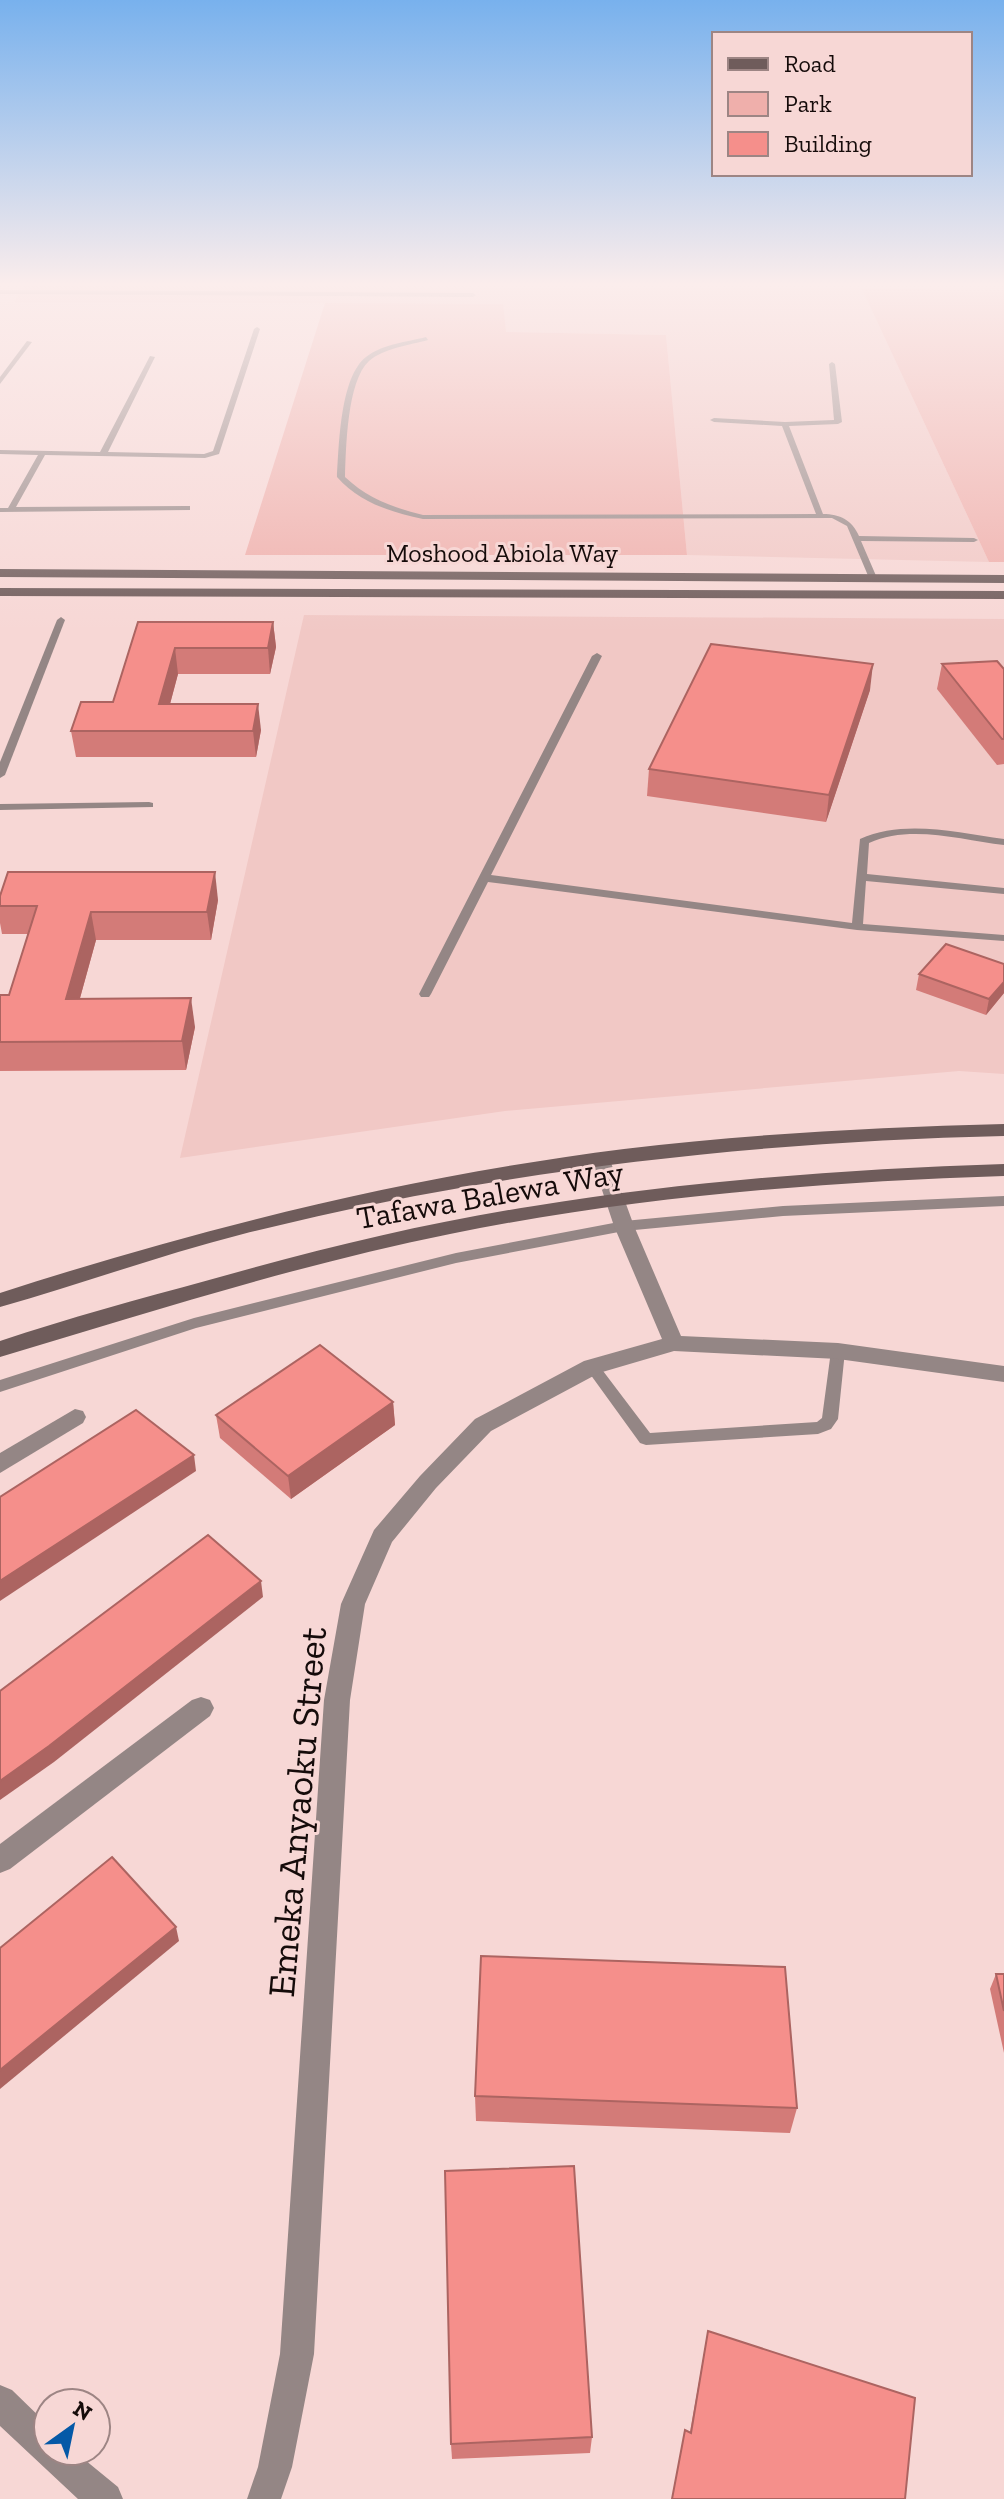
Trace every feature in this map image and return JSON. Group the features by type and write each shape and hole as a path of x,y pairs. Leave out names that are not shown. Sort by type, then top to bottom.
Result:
{"main road":[{"name":"Moshood Abiola Way","path":"0,573 1004,579"},
{"path":"554,577 554,594"},
{"name":"Moshood Abiola Way","path":"0,592 1004,595"},
{"name":"Tafawa Balewa Way","path":"0,1300 186,1242 366,1200 601,1160 755,1142 933,1130 1004,1130"},
{"name":"Tafawa Balewa Way","path":"0,1349 58,1328 305,1260 531,1212 896,1173 1004,1170"}],"street":[{"path":"601,1160 624,1226 674,1343"},
{"name":"Emeka Anyaoku Street","path":"264,2499 275,2467 297,2354 337,1700 353,1604 382,1537 428,1482 483,1425 592,1367 674,1343 838,1351 1004,1374"},
{"path":"0,1464 75,1417"},
{"path":"0,1860 201,1708"},
{"path":"3,2411 73,2474 106,2499"}],"lane":[{"path":"103,454 131,399"},
{"path":"0,452 205,456 216,452 234,399"},
{"path":"351,399 342,450 341,477 352,490 377,503 423,517 820,515 841,519 850,525 873,578"},
{"path":"714,420 785,424 838,422 836,399"},
{"path":"785,424 820,515"},
{"path":"11,510 42,454"},
{"path":"0,510 187,508"},
{"path":"857,538 974,540"},
{"path":"0,775 61,620"},
{"path":"425,994 597,656"},
{"path":"0,807 149,805"},
{"path":"857,927 864,841 875,834 896,831 1004,842"},
{"path":"861,877 1004,891"},
{"path":"486,878 857,927 1004,938"},
{"path":"0,1386 194,1323 456,1258 624,1226 783,1211 1004,1201"},
{"path":"592,1367 646,1439 818,1428 830,1419 838,1351"}],"shaded area":[{"path":"672,399 913,399 989,562 687,555"},
{"path":"304,615 1004,619 1004,1074 959,1071 505,1111 180,1158"}],"green space":[{"path":"295,399 672,399 687,555 245,555"},
{"path":"913,399 1004,399 1004,562 989,562"}],"building":[{"path":"138,622 273,622 268,648 175,648 159,704 258,704 253,731 71,731 81,702 113,702"},
{"path":"711,644 873,664 829,795 649,769"},
{"path":"997,661 1004,669 1004,739 942,664"},
{"path":"8,872 215,872 207,912 91,912 66,999 191,998 182,1041 0,1042 0,995 9,995 37,906 0,906"},
{"path":"946,944 1004,964 1004,982 989,999 919,974"},
{"path":"320,1345 393,1402 288,1476 216,1415"},
{"path":"136,1410 194,1455 0,1581 0,1497"},
{"path":"208,1535 261,1581 0,1781 0,1691"},
{"path":"112,1857 176,1927 0,2070 0,1948"},
{"path":"481,1956 785,1967 797,2108 475,2096"},
{"path":"996,1974 1004,1974 1004,2011"},
{"path":"574,2166 592,2437 451,2444 445,2171"},
{"path":"708,2331 915,2398 905,2499 672,2499 685,2430 691,2433"}]}
